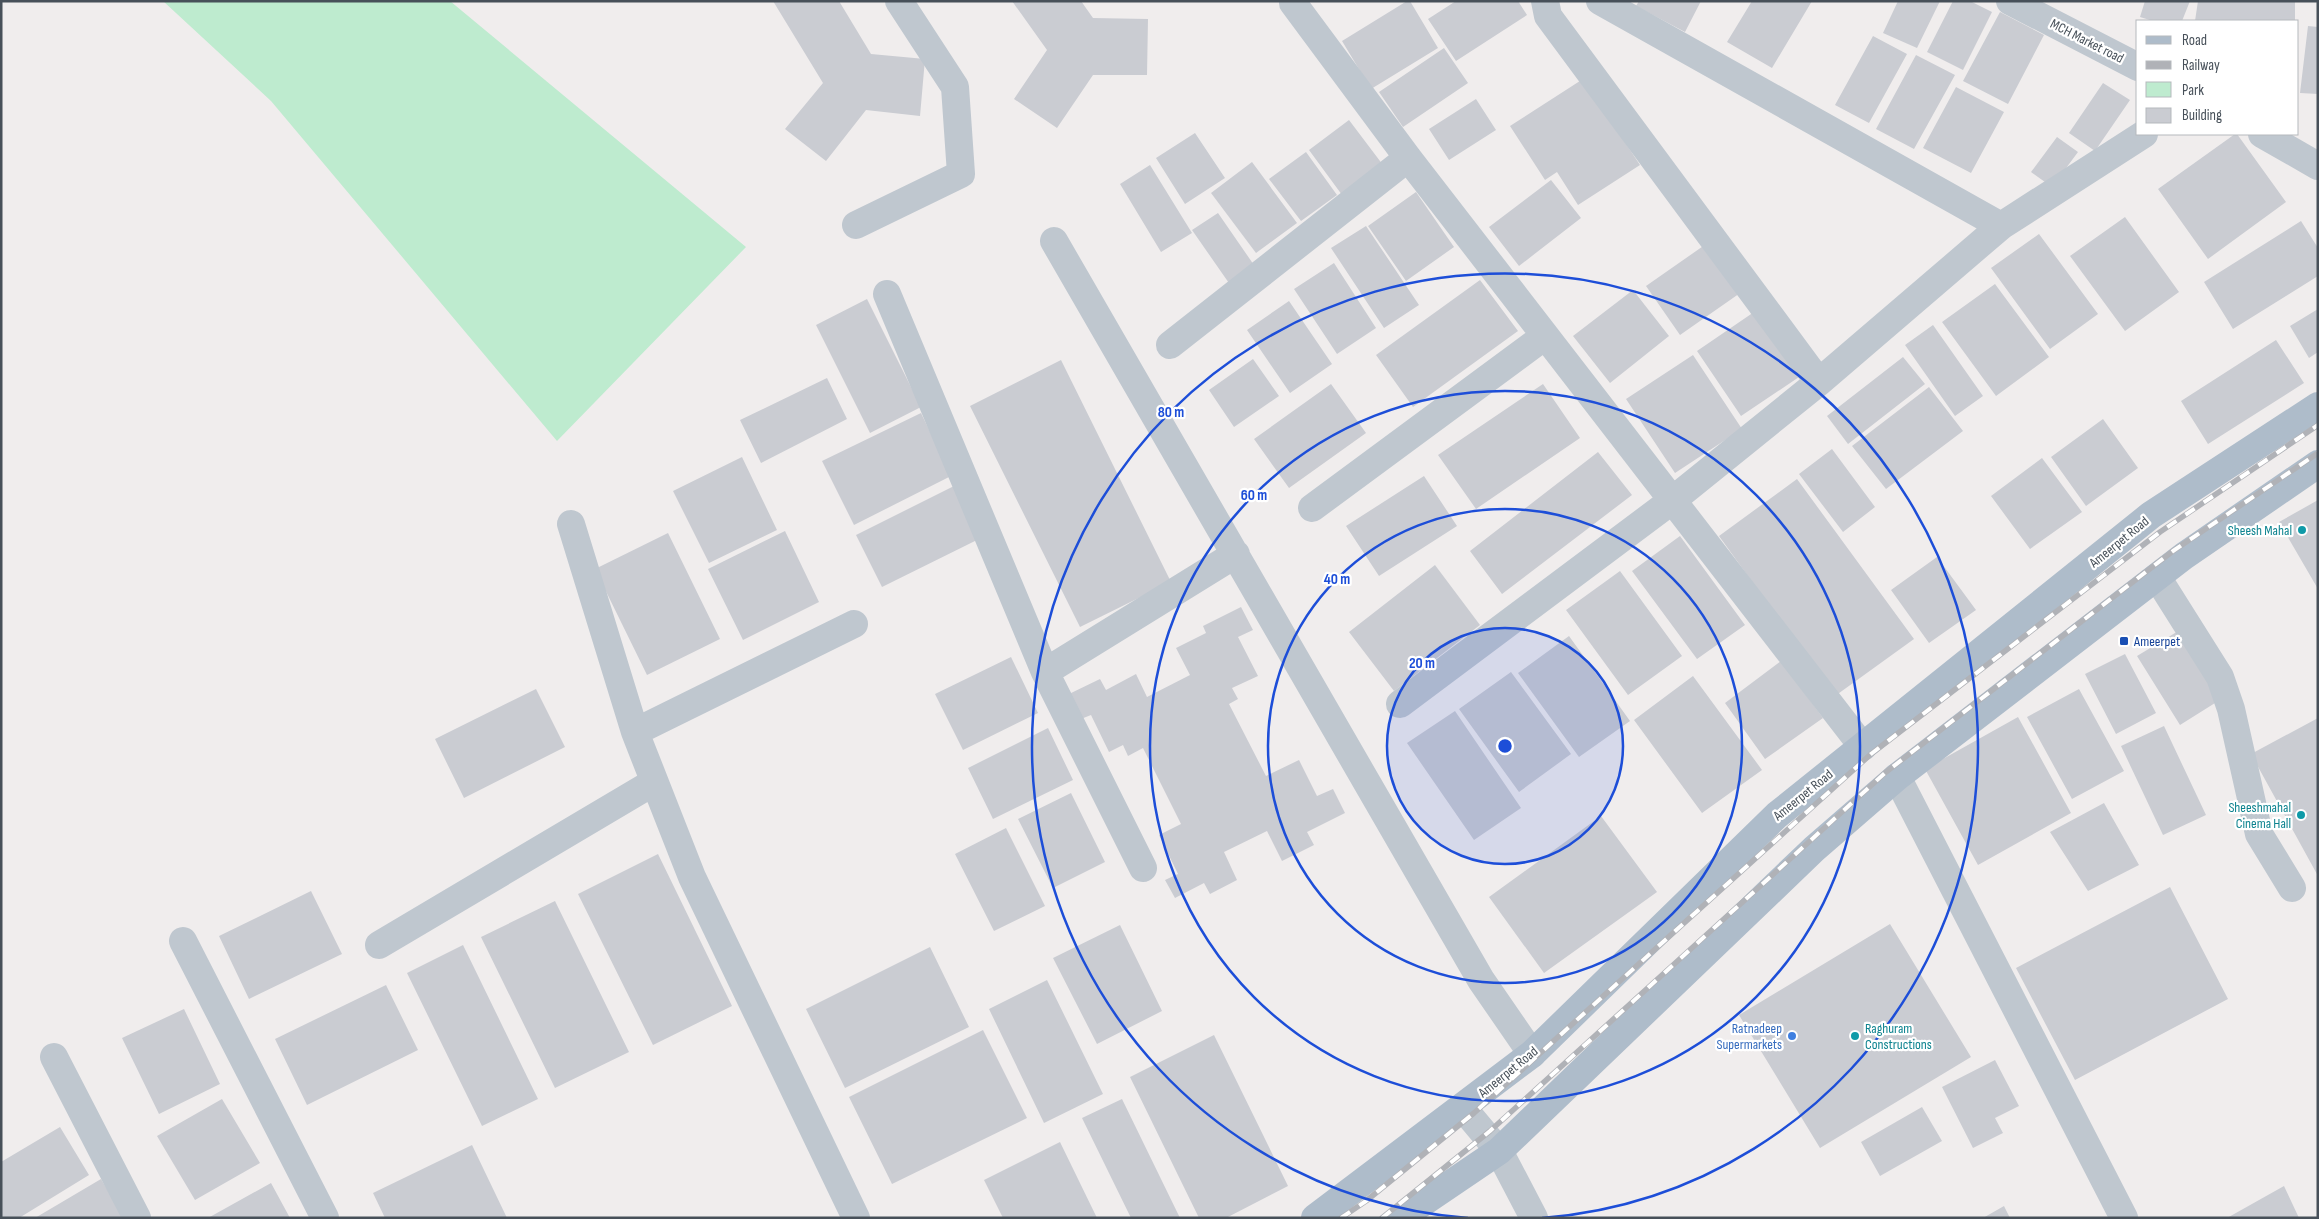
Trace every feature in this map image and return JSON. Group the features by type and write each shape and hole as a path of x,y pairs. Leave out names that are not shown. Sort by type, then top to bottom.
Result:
{"main road":[{"name":"Ameerpet Road","path":"1315,1218 1532,1054 1777,816 1863,746 2151,515 2318,406"},
{"path":"1400,1218 1499,1151 1814,849 1897,777 2184,556 2318,464"}],"street":[{"path":"856,225 961,174 955,87 899,1"},
{"path":"1545,1 1548,16 1819,382"},
{"path":"1600,1 2001,226"},
{"name":"MCH Market road","path":"2010,1 2136,66"},
{"path":"1292,3 1408,158 1674,499 1863,746"},
{"path":"1400,704 1674,499 1819,382 2001,226 2142,135"},
{"path":"2264,135 2318,166"},
{"path":"1170,345 1408,158"},
{"path":"1054,241 1476,972 1532,1054"},
{"path":"887,294 1045,672 1143,868"},
{"path":"1312,508 1545,336"},
{"path":"571,524 635,732 692,877 856,1218"},
{"path":"1045,672 1236,554"},
{"path":"2157,577 2220,678 2231,709 2259,834 2292,888"},
{"path":"635,732 854,624"},
{"path":"1897,777 2124,1218"},
{"path":"379,945 654,782"},
{"path":"183,941 325,1218"},
{"path":"54,1057 137,1218"},
{"path":"1463,1108 1499,1151 1534,1218"}],"green space":[{"path":"163,1 450,1 746,247 557,441 271,101"}],"building":[{"path":"773,1 839,1 871,54 925,59 920,116 866,110 826,161 785,129 823,83"},
{"path":"1012,1 1081,1 1093,18 1148,19 1147,75 1093,75 1057,128 1014,99 1047,50"},
{"path":"1407,1 1410,1 1438,48 1371,89 1342,41"},
{"path":"1456,1 1518,1 1527,15 1456,61 1428,19"},
{"path":"1639,1 1701,1 1685,32 1636,6"},
{"path":"1752,1 1812,1 1772,68 1727,42"},
{"path":"1898,1 1940,1 1917,48 1883,33"},
{"path":"1953,1 1970,1 1992,12 1963,70 1927,52"},
{"path":"2145,1 2190,1 2182,20 2150,20 2140,17"},
{"path":"2198,1 2295,1 2295,20 2195,20"},
{"path":"2000,12 2044,35 2008,104 1963,81"},
{"path":"2308,26 2318,27 2318,94 2300,93"},
{"path":"1873,36 1907,54 1869,123 1835,105"},
{"path":"1444,48 1468,83 1403,127 1379,92"},
{"path":"1916,55 1955,75 1914,149 1876,129"},
{"path":"1583,79 1640,165 1578,205 1557,172 1545,180 1510,126"},
{"path":"2103,83 2130,100 2095,151 2069,133"},
{"path":"1956,87 2004,112 1971,173 1923,148"},
{"path":"1476,99 1496,130 1449,160 1429,129"},
{"path":"1349,120 1386,169 1345,199 1309,150"},
{"path":"1195,133 1225,178 1185,204 1156,158"},
{"path":"2234,135 2238,135 2286,202 2208,259 2158,189"},
{"path":"2057,137 2078,152 2052,187 2031,172"},
{"path":"1306,152 1337,195 1301,221 1269,179"},
{"path":"1252,162 1297,223 1256,253 1211,193"},
{"path":"1150,165 1192,233 1161,252 1120,184"},
{"path":"1551,180 1581,218 1519,266 1489,227"},
{"path":"1416,192 1454,247 1406,281 1368,226"},
{"path":"1218,213 1256,268 1231,286 1192,230"},
{"path":"2125,217 2179,292 2125,331 2070,256"},
{"path":"2301,221 2318,248 2318,276 2233,329 2204,282"},
{"path":"1366,226 1419,305 1384,328 1331,248"},
{"path":"2039,234 2098,314 2050,349 1991,268"},
{"path":"1709,242 1743,291 1680,335 1646,286"},
{"path":"1334,263 1376,328 1337,354 1294,289"},
{"path":"1480,280 1518,331 1413,407 1376,355"},
{"path":"1995,284 2049,357 1996,396 1942,322"},
{"path":"1633,290 1669,336 1610,383 1573,336"},
{"path":"867,299 921,407 870,433 816,325"},
{"path":"1289,301 1332,364 1290,393 1247,330"},
{"path":"2318,309 2318,352 2309,358 2290,326"},
{"path":"1757,310 1802,375 1741,416 1697,351"},
{"path":"1933,325 1983,396 1955,416 1905,345"},
{"path":"2276,340 2304,383 2208,444 2181,401"},
{"path":"1693,355 1742,429 1675,473 1626,399"},
{"path":"1903,357 1925,384 1848,444 1827,416"},
{"path":"1253,359 1279,396 1234,427 1209,390"},
{"path":"1061,360 1171,582 1080,627 970,406"},
{"path":"827,378 847,419 761,463 740,420"},
{"path":"1331,384 1366,433 1289,488 1254,439"},
{"path":"1543,384 1580,438 1476,509 1438,455"},
{"path":"1929,387 1963,431 1886,489 1852,446"},
{"path":"921,413 951,476 854,525 822,461"},
{"path":"2103,419 2138,468 2086,506 2051,457"},
{"path":"1832,449 1875,507 1843,532 1799,474"},
{"path":"1598,452 1632,495 1502,594 1470,551"},
{"path":"742,457 777,530 709,563 673,491"},
{"path":"2042,458 2082,512 2030,549 1991,496"},
{"path":"1424,476 1457,526 1379,576 1346,526"},
{"path":"1797,479 1914,639 1835,696 1719,536"},
{"path":"954,486 979,539 882,587 856,535"},
{"path":"2318,500 2318,589 2279,522"},
{"path":"785,531 819,602 743,640 708,569"},
{"path":"668,533 720,639 647,675 595,569"},
{"path":"1680,536 1745,625 1697,659 1632,571"},
{"path":"1937,557 1976,610 1929,643 1891,590"},
{"path":"1435,565 1480,625 1394,691 1349,632"},
{"path":"1620,571 1682,656 1628,695 1566,610"},
{"path":"1241,607 1253,630 1238,637 1258,676 1232,688 1238,699 1229,704 1266,776 1299,760 1317,796 1333,789 1345,813 1307,832 1314,845 1282,861 1267,831 1224,852 1237,880 1210,894 1204,883 1175,898 1165,880 1178,874 1159,835 1181,824 1143,748 1128,756 1123,745 1109,752 1091,715 1081,719 1069,694 1100,679 1106,690 1136,674 1147,697 1190,675 1176,648 1206,633 1203,626"},
{"path":"2180,630 2223,698 2180,725 2137,656"},
{"path":"1569,636 1630,721 1579,757 1518,673"},
{"path":"2125,654 2156,713 2116,734 2085,674"},
{"path":"1011,657 1038,713 963,750 935,694"},
{"path":"1781,661 1823,718 1765,759 1725,703"},
{"path":"1511,672 1571,754 1519,792 1459,709"},
{"path":"1693,676 1762,770 1702,813 1634,720"},
{"path":"536,689 565,747 464,798 435,739"},
{"path":"2079,689 2124,771 2072,799 2027,717"},
{"path":"1455,711 1521,808 1474,840 1407,743"},
{"path":"2018,717 2071,813 1978,865 1925,769"},
{"name":"Sheeshmahal Cinema Hall","path":"2318,718 2318,876 2251,754"},
{"path":"2164,726 2206,815 2163,835 2121,746"},
{"path":"1048,728 1073,780 993,819 968,768"},
{"path":"1071,793 1105,862 1053,888 1018,819"},
{"path":"2104,803 2139,865 2088,891 2050,832"},
{"path":"1601,816 1657,892 1544,973 1489,897"},
{"path":"1006,828 1045,906 994,931 955,854"},
{"path":"658,854 732,1006 653,1045 578,894"},
{"path":"2170,887 2228,999 2075,1080 2016,968"},
{"path":"311,891 342,954 249,999 219,936"},
{"path":"555,901 629,1052 555,1088 481,937"},
{"name":"Raghuram Constructions","path":"1890,924 1971,1057 1820,1148 1739,1015"},
{"path":"1120,925 1162,1011 1097,1044 1053,958"},
{"path":"463,945 538,1099 482,1126 407,973"},
{"path":"930,947 969,1027 845,1088 806,1009"},
{"path":"1047,980 1103,1094 1044,1123 989,1009"},
{"path":"386,985 418,1050 307,1105 275,1039"},
{"path":"184,1009 220,1084 159,1114 122,1038"},
{"path":"983,1030 1027,1118 892,1184 849,1097"},
{"path":"1214,1035 1288,1186 1226,1218 1199,1218 1130,1077"},
{"path":"1995,1060 2019,1106 1995,1118 2003,1133 1973,1148 1942,1087"},
{"path":"222,1099 260,1163 195,1200 157,1136"},
{"path":"1122,1099 1180,1218 1131,1218 1082,1118"},
{"path":"1922,1107 1942,1141 1880,1176 1861,1142"},
{"path":"60,1127 89,1175 19,1218 1,1218 1,1162"},
{"path":"1060,1142 1097,1218 1003,1218 984,1180"},
{"path":"472,1145 507,1218 385,1218 373,1193"},
{"path":"101,1179 124,1218 35,1218"},
{"path":"271,1183 290,1218 208,1218"},
{"path":"2284,1186 2299,1218 2227,1218"},
{"path":"2004,1206 2010,1218 1983,1218"}],"railway":[{"path":"1341,1218 1366,1201 1474,1113 1871,754 2160,532 2318,425"},
{"path":"1382,1218 1490,1131 1886,772 2173,551 2318,453"}],"place":[{"name":"Sheesh Mahal","path":"2302,530"},
{"name":"Ameerpet","path":"2124,641"},
{"name":"Sheeshmahal Cinema Hall","path":"2301,815"},
{"name":"Ratnadeep Supermarkets","path":"1792,1036"},
{"name":"Raghuram Constructions","path":"1855,1036"}]}
